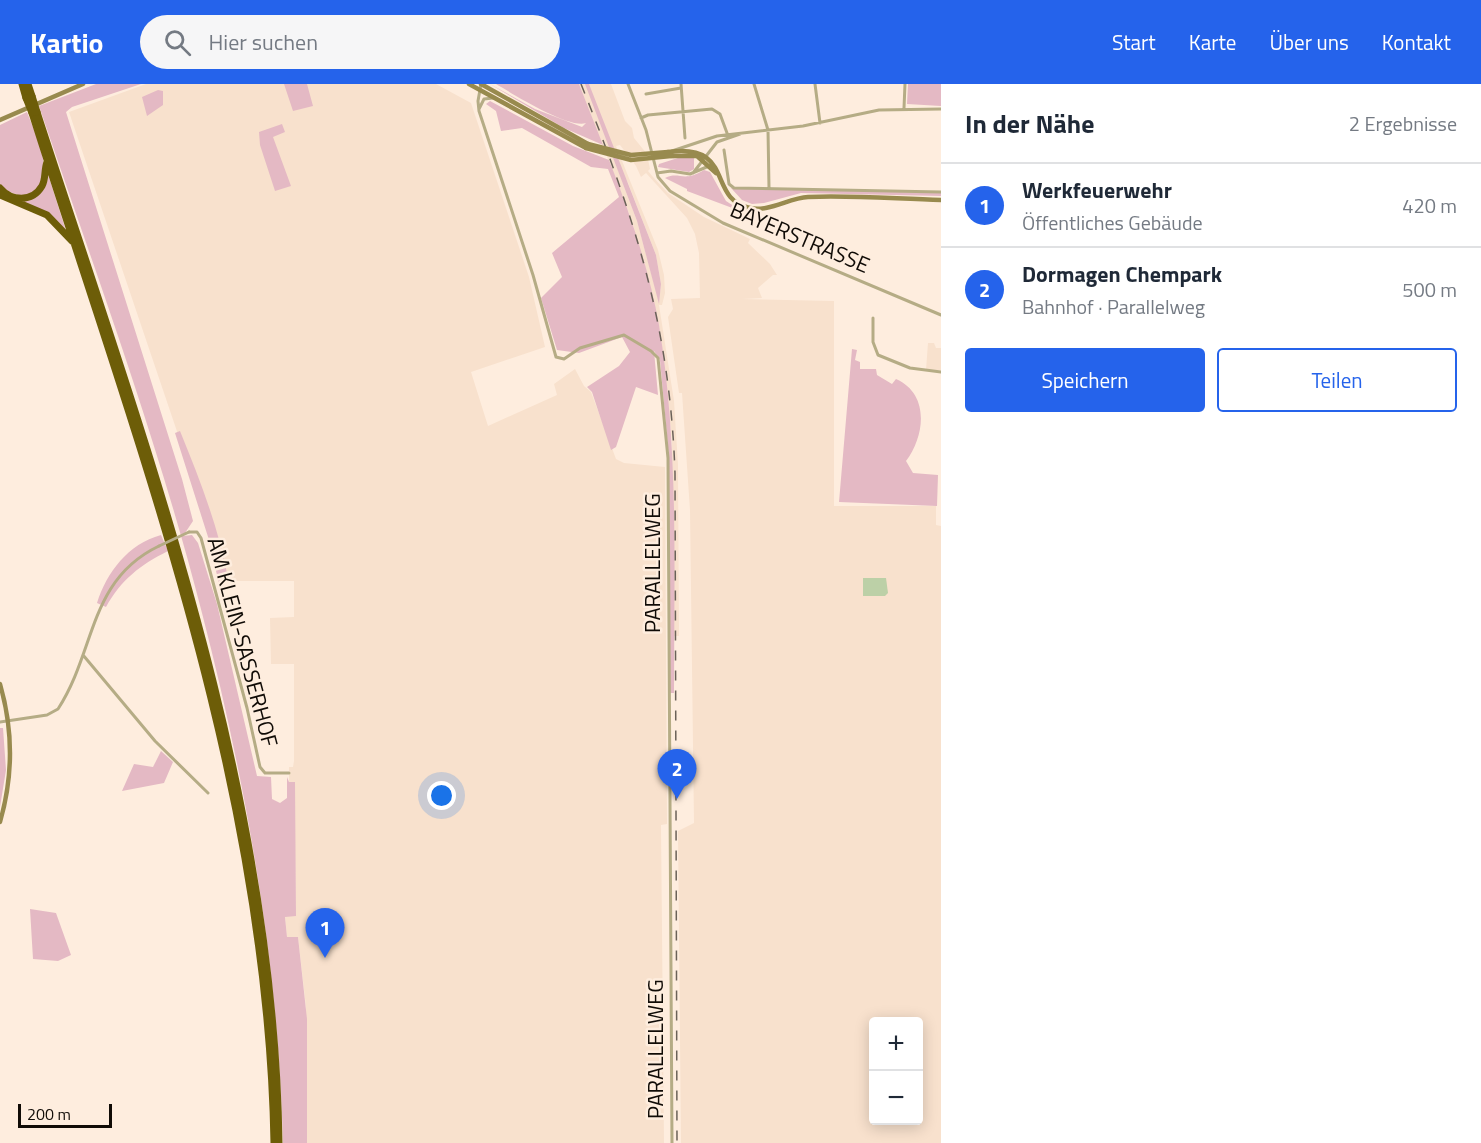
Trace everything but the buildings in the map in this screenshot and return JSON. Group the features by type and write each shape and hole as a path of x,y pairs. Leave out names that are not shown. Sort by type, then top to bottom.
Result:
{"highway":[{"path":"22,84 34,112 179,557 226,733 262,921 275,1036 279,1143"},
{"path":"28,84 29,97"},
{"path":"34,112 47,162 174,560 229,767 263,973 274,1143"},
{"path":"0,188 14,198 35,194 42,186 47,162"},
{"path":"0,195 46,215 74,243"}],"main road":[{"path":"0,120 83,84"},
{"path":"469,84 481,86 587,146"},
{"path":"481,86 494,98 587,146 631,155 670,154 704,158 731,198 752,208 810,197 941,200"},
{"path":"670,154 687,150 704,158 715,166 720,179"},
{"path":"0,684 8,721 10,770 0,822"}],"street":[{"path":"628,84 641,118 657,173 671,171 693,173 711,166"},
{"path":"754,84 768,130 770,188"},
{"path":"815,84 820,123"},
{"path":"904,108 905,84"},
{"name":"PARALLELWEG","path":"481,86 479,111 533,275 556,357 564,359 580,348 621,335 637,342 658,358 668,458 672,1143"},
{"path":"646,93 681,86 686,138"},
{"path":"479,111 484,99 494,98"},
{"path":"670,154 728,134 820,123 879,110 941,109"},
{"path":"641,118 648,115 683,111 716,110 722,116 723,127 728,134"},
{"path":"717,136 723,127"},
{"path":"693,173 719,140 744,133"},
{"path":"724,150 731,187 941,192"},
{"path":"693,155 697,167"},
{"name":"BAYERSTRASSE","path":"657,173 666,189 711,218 941,315"},
{"path":"873,318 873,342 878,355 910,368 941,372"},
{"name":"AM KLEIN-SASSERHOF","path":"8,721 55,712 83,655 103,601 114,581 137,558 189,532 197,532 201,538 247,708 260,767 265,773 289,773"},
{"path":"83,655 155,741 208,793"},
{"path":"0,722 8,721"}],"shaded area":[{"path":"96,84 141,84 72,107 66,112 182,479 193,521 183,536 192,535 198,543 217,604 257,776 271,777 272,799 280,803 287,798 287,777 289,782 295,782 296,916 285,917 287,937 298,937 307,1019 307,1143 283,1143 275,1009 258,876 233,744 202,613 146,421 39,106"},
{"path":"146,84 436,84 471,103 529,277 545,347 471,372 488,426 557,395 554,384 575,369 584,386 591,392 616,459 624,463 665,467 667,824 661,825 664,1143 307,1143 306,1007 298,937 287,937 285,916 296,915 294,782 289,782 289,767 293,767 294,761 294,664 271,664 270,618 294,617 294,581 223,581 211,532 69,112"},
{"path":"284,84 307,84 313,106 293,111"},
{"path":"490,84 535,109 582,127 586,123 567,121 555,116 496,84 579,84 603,145 564,128"},
{"path":"579,84 611,84 625,121 632,128 634,138 647,154 650,169 648,171 653,177 668,193 704,217 750,239 748,243 770,264 777,275 773,275 758,288 762,298 742,299 834,301 834,506 936,506 936,525 941,526 941,1143 681,1143 678,831 694,823 690,510 682,393 679,393 668,317 673,309 671,299 700,298 699,253 695,234 687,218 646,173 641,177 636,166 620,145 616,146 658,250 664,275 665,293 662,305 659,305 674,401 678,465 679,636 674,636 672,440 660,332 632,221","holes":["610,149 628,183 656,255 661,284 659,302 637,221"]},
{"path":"585,84 589,84 656,255 661,284 659,304 637,221"},
{"path":"908,84 941,84 941,106 907,104"},
{"path":"158,90 163,91 163,105 147,116 142,97"},
{"path":"490,101 573,146 609,160 638,241 659,325 670,417 675,555 674,693 670,693 669,458 660,360 654,351 658,395 636,387 616,447 611,450 592,392 587,387 619,366 630,352 622,337 579,353 557,350 541,298 562,277 552,253 619,197 608,169 591,167 522,128 501,131 496,111 486,104"},
{"path":"27,112 38,140 44,162 44,173 37,190 24,197 4,190 0,185 0,125"},
{"path":"282,124 285,132 273,137 291,186 275,191 260,145 259,132"},
{"path":"679,156 694,158 694,169 689,172 658,167 659,164 681,157 670,159"},
{"path":"704,170 710,172 726,201 743,212 687,191 665,178 691,176"},
{"path":"47,171 67,234 54,218 7,196 35,195"},
{"path":"731,188 941,193 941,196 801,193 752,204 742,200"},
{"path":"928,343 934,343 936,348 941,348 941,370 926,370"},
{"path":"852,349 857,350 855,360 860,362 860,369 876,369 877,375 892,384 896,379 915,395 921,416 920,428 917,440 906,461 913,473 938,475 937,506 839,502"},
{"path":"180,431 214,522 228,578 235,582 219,584 209,540 175,433"},
{"path":"161,535 168,551 132,574 106,607 97,603 113,570 120,561 138,545"},
{"path":"863,578 886,578 888,593 885,596 863,596"},
{"path":"0,728 3,728 6,770 0,807"},
{"path":"161,751 173,762 164,783 122,791 134,764 153,767"},
{"path":"30,909 56,913 71,955 58,961 33,959"}],"railway":[{"path":"581,84 618,181 646,274 666,369 672,420 675,473 677,1143"}],"place":[{"name":"Dormagen Chempark","path":"677,799"},
{"name":"Werkfeuerwehr","path":"325,958"}]}
